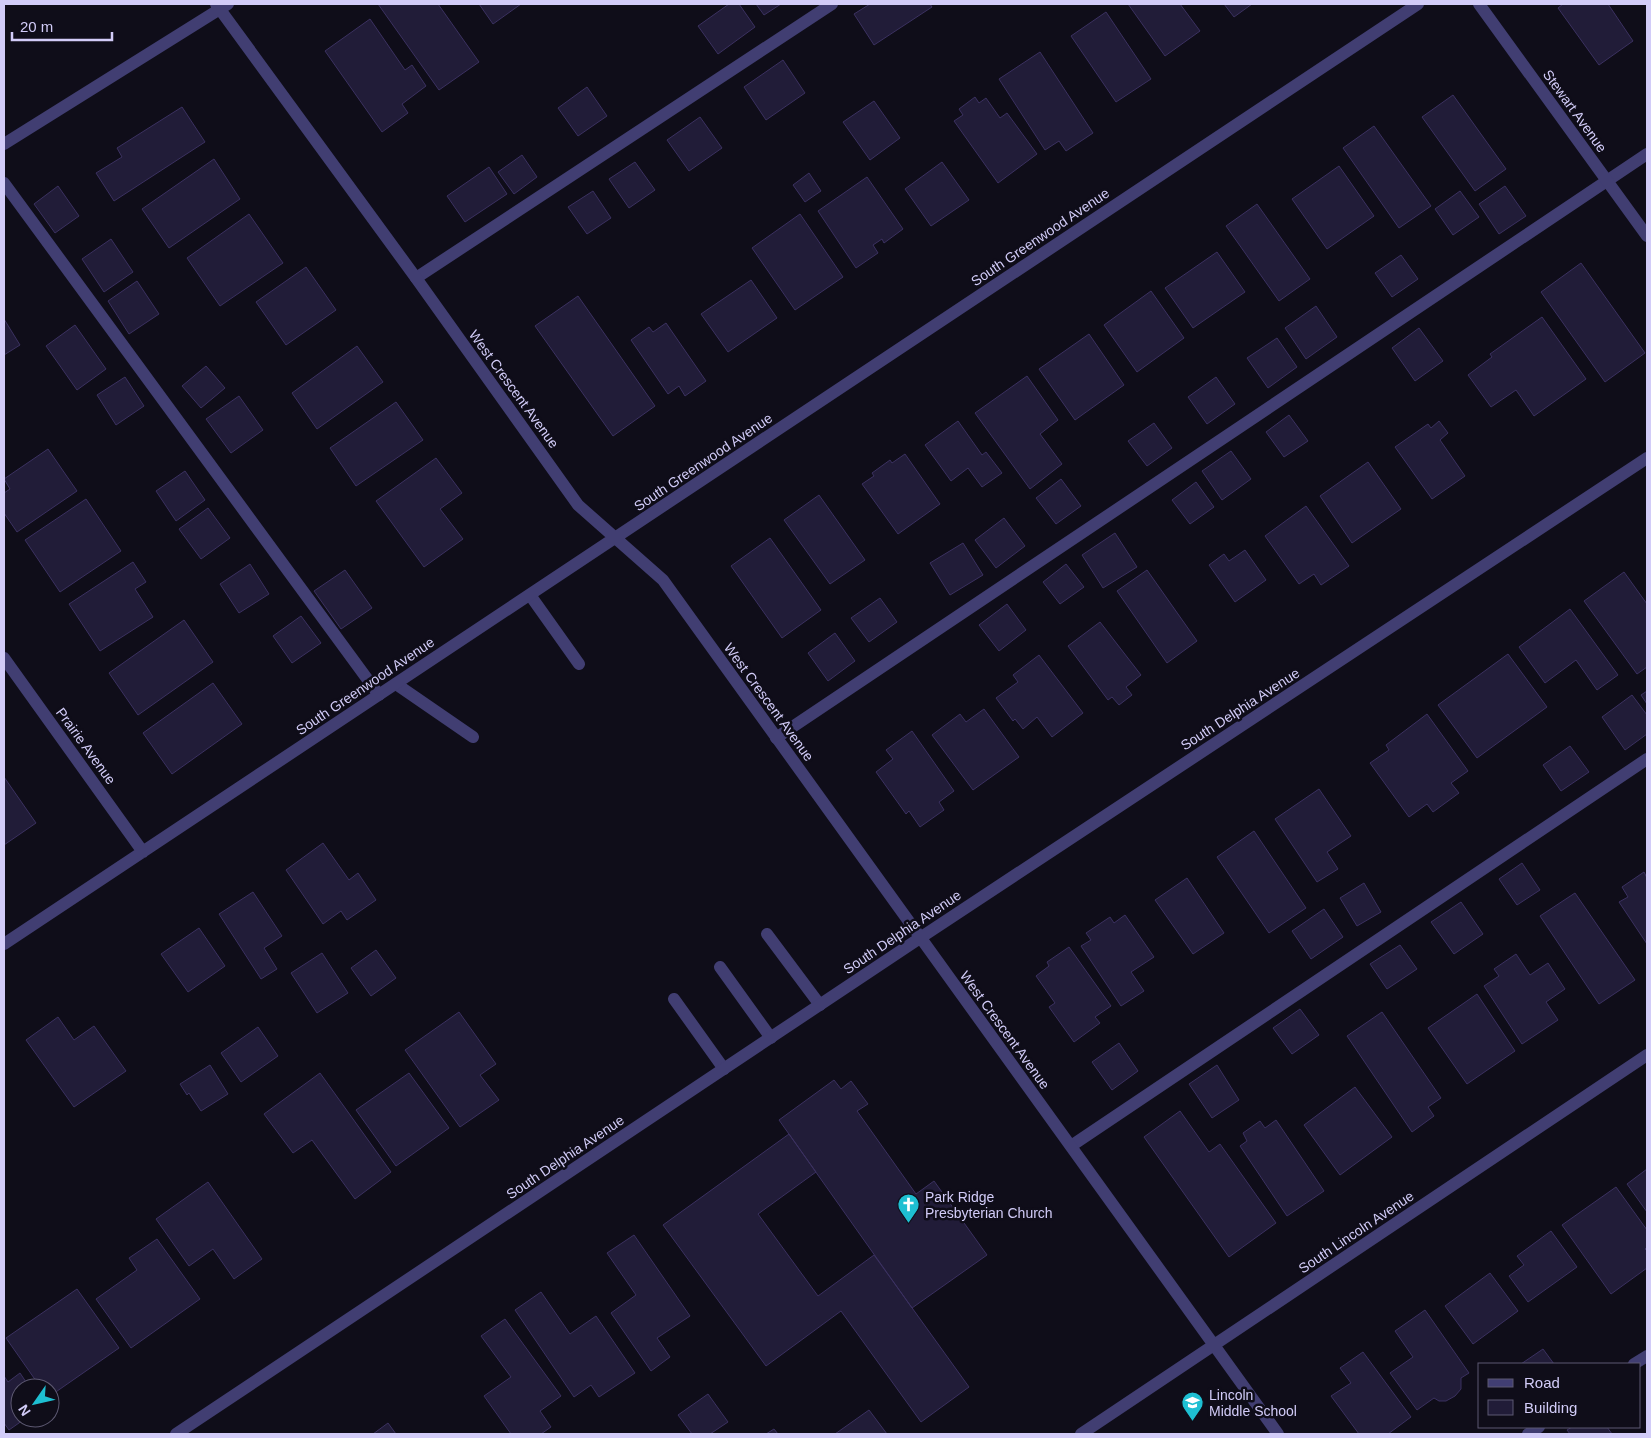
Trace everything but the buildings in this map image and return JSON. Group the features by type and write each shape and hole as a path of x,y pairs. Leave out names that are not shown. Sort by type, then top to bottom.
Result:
{"street":[{"path":"416,278 832,4"},
{"name":"South Greenwood Avenue","path":"4,944 1418,4"},
{"name":"Stewart Avenue","path":"1479,4 1647,236"},
{"path":"4,144 221,6"},
{"name":"West Crescent Avenue","path":"221,6 578,505 663,580 1278,1434"},
{"path":"776,738 1647,154"},
{"path":"4,184 379,695"},
{"name":"South Delphia Avenue","path":"176,1434 920,938 1647,458"},
{"path":"530,595 579,664"},
{"name":"Prairie Avenue","path":"4,658 143,852"},
{"path":"396,684 473,737"},
{"path":"1071,1146 1647,759"},
{"path":"768,934 820,1005"},
{"path":"720,966 771,1038"},
{"path":"674,999 724,1069"},
{"name":"South Lincoln Avenue","path":"1081,1434 1647,1054"},
{"path":"1636,1363 1647,1356"}],"place":[{"name":"Park Ridge Presbyterian Church","path":"909,1224"},
{"name":"Lincoln Middle School","path":"1193,1422"}]}
